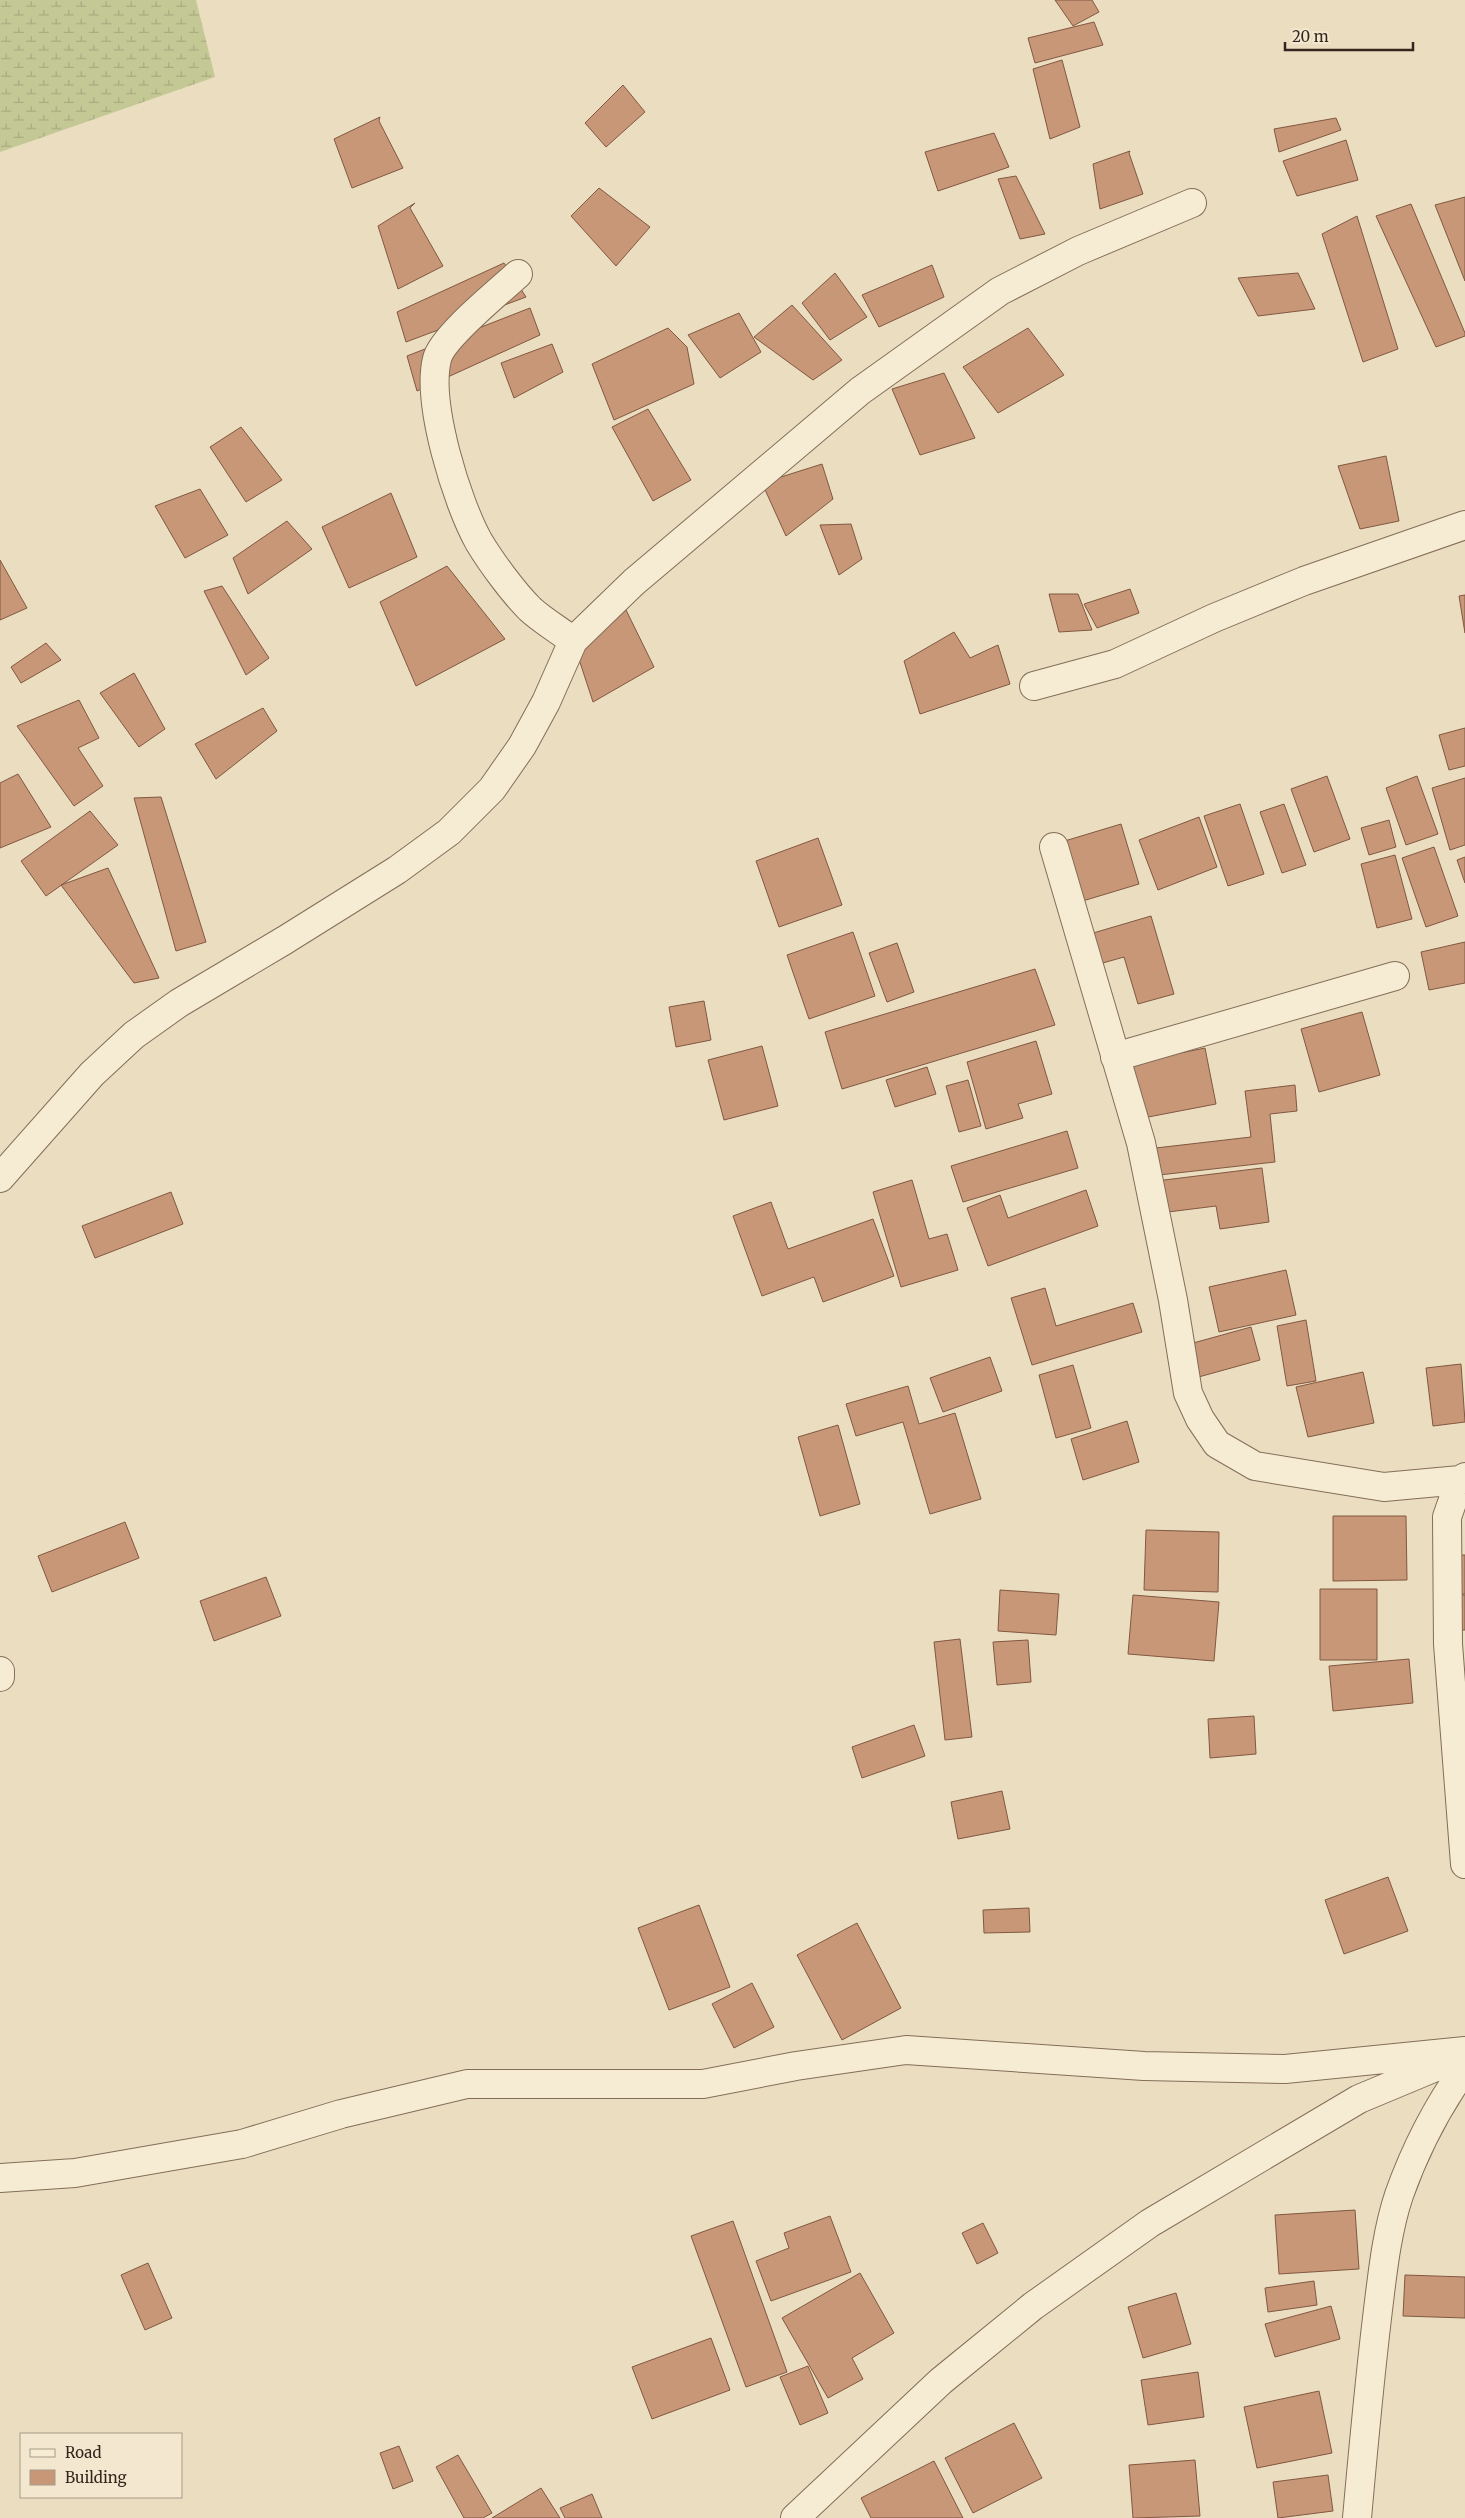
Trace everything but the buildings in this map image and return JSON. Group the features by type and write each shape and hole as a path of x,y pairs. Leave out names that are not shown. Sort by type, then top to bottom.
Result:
{"street":[{"path":"0,1178 92,1074 134,1035 178,1003 285,940 397,870 449,832 492,789 522,746 546,702 573,641 634,582 860,391 935,335 1008,287 1078,251 1192,202"},
{"path":"518,274 447,340 437,358 436,389 438,418 445,453 463,506 480,542 530,608 573,641"},
{"path":"1034,686 1115,664 1214,618 1304,581 1465,525"},
{"path":"1054,847 1086,948 1115,1057 1141,1143 1188,1393 1200,1419 1217,1444 1255,1466 1384,1487 1463,1479 1447,1517 1448,1644 1465,1864"},
{"path":"1115,1057 1395,976"},
{"path":"0,1671 0,1677"},
{"path":"0,2178 75,2173 242,2144 341,2114 466,2084 703,2084 796,2066 906,2050 1144,2066 1285,2069 1465,2053"},
{"path":"795,2518 941,2381 1033,2306 1150,2223 1359,2099 1465,2053"},
{"path":"1357,2518 1368,2390 1383,2269 1399,2197 1420,2143 1448,2092 1465,2068"}],"green space":[{"path":"0,0 196,0 215,77 0,152"}]}
